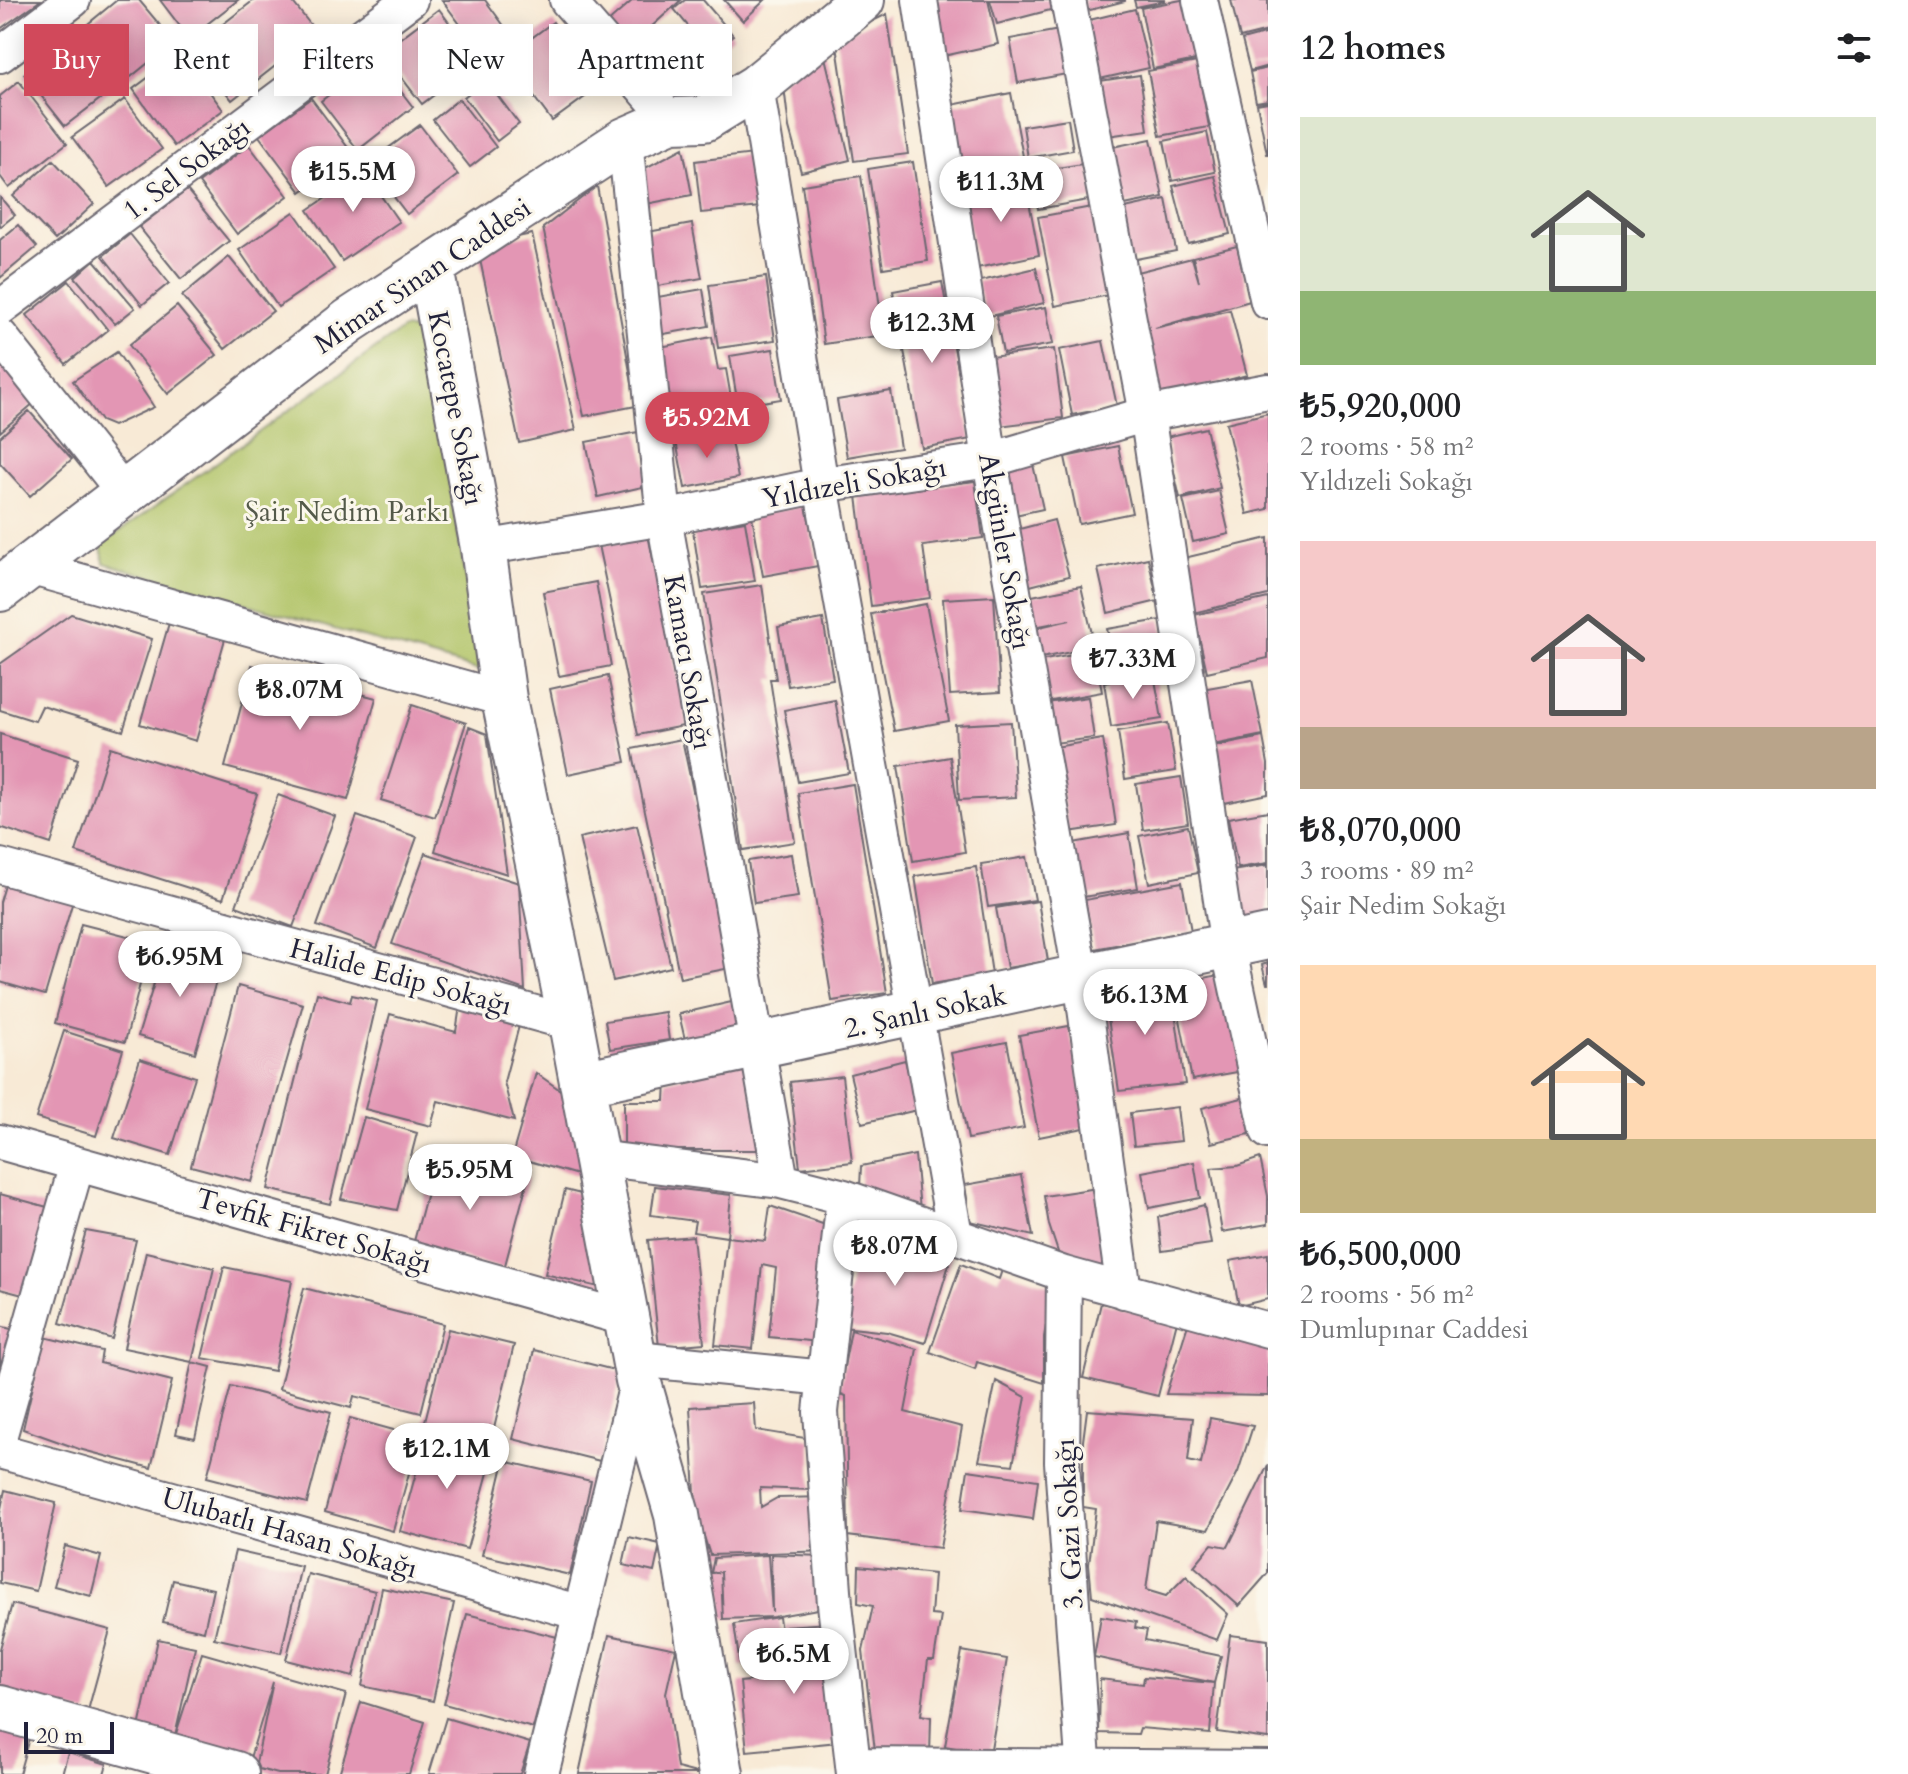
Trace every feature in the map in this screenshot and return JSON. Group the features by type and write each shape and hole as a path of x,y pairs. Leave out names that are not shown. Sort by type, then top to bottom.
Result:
{"street":[{"path":"0,55 73,0"},
{"name":"1. Sel Sokağı","path":"0,308 410,0"},
{"path":"567,0 671,120"},
{"name":"Mimar Sinan Caddesi","path":"14,578 123,491 349,321 625,140 671,120 704,119 756,87 862,0"},
{"name":"Akgünler Sokağı","path":"920,0 990,460 1081,979 1124,1291"},
{"path":"1068,0 1248,941 1268,1131"},
{"path":"1200,0 1268,302"},
{"path":"756,87 821,485 955,1235"},
{"name":"Kamacı Sokağı","path":"625,140 664,518 781,1181"},
{"name":"Kocatepe Sokağı","path":"431,268 483,548 504,699 571,1023 634,1353 677,1515 721,1774"},
{"path":"0,336 123,491"},
{"name":"Yıldızeli Sokağı","path":"483,548 664,518 821,485 990,460 1147,414 1268,391"},
{"path":"14,578 504,699"},
{"name":"Halide Edip Sokağı","path":"0,866 571,1023"},
{"name":"2. Şanlı Sokak","path":"582,1083 1248,941"},
{"name":"Tevfik Fikret Sokağı","path":"0,1142 77,1164 634,1353 825,1378"},
{"path":"597,1158 781,1181 844,1197 1064,1274 1268,1330"},
{"path":"0,1434 77,1164"},
{"path":"844,1197 821,1412 835,1604 854,1769 1084,1772 1268,1768"},
{"name":"3. Gazi Sokağı","path":"1064,1274 1062,1462 1084,1772"},
{"path":"541,1774 581,1613 634,1353"},
{"name":"Ulubatlı Hasan Sokağı","path":"0,1451 581,1613"},
{"path":"0,1708 236,1774"}],"green space":[{"name":"Şair Nedim Parkı","path":"403,329 425,332 481,671 104,563 101,545"}],"building":[{"path":"0,0 41,0 0,29"},
{"path":"117,0 139,0 159,24 145,24 145,65 129,78 129,24 88,24"},
{"path":"160,0 238,0 207,24 178,24"},
{"path":"254,0 291,0 310,24 274,24 274,67 258,80 258,24 223,24"},
{"path":"442,0 485,0 503,24 460,24"},
{"path":"633,0 681,0 654,24 607,23"},
{"path":"685,0 703,0 724,24 686,24 674,9"},
{"path":"724,0 765,0 743,21"},
{"path":"926,0 988,0 998,44 939,57"},
{"path":"990,0 1051,0 1054,9 997,24"},
{"path":"1083,0 1125,0 1125,1 1086,11"},
{"path":"1134,0 1165,0 1165,1 1136,7"},
{"path":"1188,0 1200,59 1153,69 1141,8"},
{"path":"1231,0 1268,0 1268,31 1240,38"},
{"path":"439,9 450,24 419,24"},
{"path":"1135,9 1149,68 1095,80 1081,22"},
{"path":"887,14 908,154 854,161 836,39"},
{"path":"418,25 418,96 433,96 422,104 402,78 402,37"},
{"path":"549,25 549,96 586,96 552,121 533,96 533,37"},
{"path":"1065,29 1072,73 1018,83 1010,39"},
{"path":"1268,33 1268,66 1250,71 1242,40"},
{"path":"823,49 850,160 801,172 789,128 783,78"},
{"path":"1197,62 1209,127 1160,136 1148,71"},
{"path":"1268,68 1268,100 1256,102 1250,72"},
{"path":"1140,75 1148,130 1101,137 1093,82"},
{"path":"145,80 145,96 213,96 223,110 174,146 133,89"},
{"path":"19,81 24,87 24,96 31,96 67,143 9,188 0,176 0,96"},
{"path":"402,93 413,107 358,150 321,101 328,96 402,96"},
{"path":"1011,93 1025,167 960,179 947,106"},
{"path":"41,96 104,96 65,126"},
{"path":"498,96 519,124 497,141 464,97"},
{"path":"311,98 352,153 301,192 259,136"},
{"path":"125,99 162,149 109,187 72,137"},
{"path":"459,99 496,147 470,167 433,120"},
{"path":"1268,102 1268,154 1267,154 1257,104"},
{"path":"1068,119 1073,150 1028,158 1023,126"},
{"path":"420,125 458,175 407,214 368,163"},
{"path":"1207,132 1215,172 1172,181 1164,141"},
{"path":"1151,139 1163,197 1115,207 1103,149"},
{"path":"249,145 288,196 237,234 199,183"},
{"path":"683,148 692,195 636,206 632,175"},
{"path":"754,154 760,207 701,213 695,161"},
{"path":"53,160 94,204 55,240 13,196"},
{"path":"913,162 928,261 883,268 868,169"},
{"path":"1089,163 1094,199 1038,209 1031,172"},
{"path":"361,167 399,222 342,261 308,210 336,191 332,186"},
{"path":"861,176 884,335 824,344 802,185"},
{"path":"1215,176 1230,234 1188,244 1173,186"},
{"path":"1025,180 1039,255 977,268 963,193"},
{"path":"597,186 636,406 584,416 543,228"},
{"path":"187,190 229,241 181,279 139,227"},
{"path":"0,197 15,215 0,227"},
{"path":"1166,199 1176,251 1126,261 1116,210"},
{"path":"1097,206 1114,294 1055,306 1038,217"},
{"path":"294,212 334,269 278,307 239,250"},
{"path":"692,224 702,278 652,287 642,233"},
{"path":"18,225 37,247 0,278 0,240"},
{"path":"130,234 169,283 142,305 103,256"},
{"path":"532,234 576,430 519,443 479,255 503,240"},
{"path":"1237,246 1250,301 1155,328 1230,310 1247,375 1153,400 1129,274 1192,258 1199,282 1193,257"},
{"path":"229,257 273,311 225,349 182,296"},
{"path":"94,260 135,308 115,324 75,277"},
{"path":"1036,268 1044,303 986,317 977,282"},
{"path":"766,277 775,340 718,348 709,285"},
{"path":"69,281 108,330 66,364 27,315"},
{"path":"942,282 971,439 922,448 893,291"},
{"path":"703,289 709,326 658,335 652,298"},
{"path":"177,306 217,355 168,394 129,345"},
{"path":"1046,307 1053,344 1003,353 996,316"},
{"path":"712,337 718,370 726,369 733,409 674,420 660,347"},
{"path":"1103,341 1117,406 1072,415 1059,350"},
{"path":"773,349 781,399 738,406 730,356"},
{"path":"1054,349 1063,418 999,426 990,357"},
{"path":"0,350 41,397 0,432"},
{"path":"117,352 154,407 113,426 101,421 73,381"},
{"path":"891,391 900,448 847,457 837,400"},
{"path":"29,411 72,459 30,496 0,463 0,437"},
{"path":"1268,413 1268,509 1247,514 1226,423"},
{"path":"1206,428 1220,488 1180,498 1166,437"},
{"path":"729,431 738,478 685,488 676,441"},
{"path":"638,432 651,485 598,497 586,442"},
{"path":"1118,446 1132,513 1079,524 1065,457"},
{"path":"1032,460 1043,509 1015,515 1004,466"},
{"path":"975,481 983,538 923,546 930,598 871,606 857,496"},
{"path":"1219,491 1229,534 1193,542 1183,499"},
{"path":"806,505 818,566 763,576 752,516"},
{"path":"1054,520 1069,576 1026,587 1012,531"},
{"path":"745,521 755,581 702,589 693,530"},
{"path":"648,535 688,725 638,735 598,545"},
{"path":"1268,538 1268,595 1193,613 1180,559"},
{"path":"1148,558 1158,601 1108,613 1098,569"},
{"path":"596,582 611,666 559,676 543,592"},
{"path":"762,585 776,679 770,679 795,842 743,850 704,594"},
{"path":"1081,586 1095,647 1041,658 1035,628 1070,620 1034,627 1027,597"},
{"path":"994,596 1000,692 950,695 943,599"},
{"path":"1268,598 1268,658 1207,672 1194,615"},
{"path":"926,604 949,721 894,731 871,614"},
{"path":"71,614 152,639 123,731 42,706 35,721 0,710 0,664"},
{"path":"823,619 833,679 788,686 778,627"},
{"path":"1161,620 1170,655 1116,666 1107,629"},
{"path":"169,623 225,639 196,741 140,724"},
{"path":"1095,651 1102,692 1046,702 1039,661"},
{"path":"252,665 376,698 348,800 225,767"},
{"path":"1154,674 1162,719 1111,727 1104,682"},
{"path":"608,676 626,762 568,774 550,689"},
{"path":"1252,680 1263,735 1213,745 1202,689"},
{"path":"1088,697 1094,738 1054,743 1047,703"},
{"path":"835,700 849,773 798,782 784,710"},
{"path":"412,705 466,723 435,817 381,800"},
{"path":"1011,722 1016,797 959,800 955,725"},
{"path":"1168,723 1176,771 1125,779 1118,731"},
{"path":"469,727 487,734 507,874 435,851"},
{"path":"0,734 78,759 51,844 0,827"},
{"path":"1263,737 1268,764 1268,794 1224,803 1213,747"},
{"path":"682,739 730,968 680,978 632,749"},
{"path":"1103,739 1116,825 1068,832 1055,747"},
{"path":"110,747 257,794 223,899 76,852"},
{"path":"950,757 965,852 913,861 898,766"},
{"path":"1181,777 1188,823 1143,830 1136,784"},
{"path":"853,784 887,993 832,1001 798,793"},
{"path":"278,795 335,816 293,927 236,906"},
{"path":"1268,811 1268,863 1238,868 1228,818"},
{"path":"357,816 417,837 377,948 317,926"},
{"path":"637,825 671,967 613,981 579,838"},
{"path":"1188,826 1198,873 1149,883 1139,836"},
{"path":"1129,833 1138,888 1083,897 1073,843"},
{"path":"425,853 519,883 525,990 392,944"},
{"path":"791,854 798,897 754,903 748,861"},
{"path":"1027,857 1035,900 988,907 981,864"},
{"path":"1268,865 1268,923 1242,928 1232,871"},
{"path":"976,867 992,974 932,984 915,876"},
{"path":"6,882 73,901 45,995 0,982 0,902"},
{"path":"1182,882 1191,931 1094,949 1085,900"},
{"path":"1038,901 1048,961 1007,968 996,908"},
{"path":"81,924 151,942 125,1042 55,1023"},
{"path":"166,944 222,961 195,1053 138,1036"},
{"path":"1268,963 1268,984 1267,984 1262,965"},
{"path":"1224,974 1243,1071 1192,1080 1173,984"},
{"path":"1171,982 1185,1084 1119,1091 1104,992"},
{"path":"238,986 303,1004 252,1182 191,1166"},
{"path":"317,993 350,1002 352,995 377,1001 330,1204 268,1189"},
{"path":"736,1001 746,1043 689,1057 679,1014"},
{"path":"460,1006 520,1022 504,1082 514,1121 438,1101 431,1126 365,1109 390,1014 456,1032"},
{"path":"665,1012 669,1040 610,1049 605,1021"},
{"path":"1069,1026 1089,1127 1039,1137 1019,1035"},
{"path":"64,1031 123,1050 96,1136 36,1118"},
{"path":"1007,1042 1024,1128 968,1139 951,1053"},
{"path":"140,1059 195,1077 170,1155 114,1138"},
{"path":"905,1060 917,1110 862,1123 850,1074"},
{"path":"744,1061 766,1150 624,1150 624,1101 665,1101 666,1081"},
{"path":"536,1073 577,1102 588,1178 512,1156"},
{"path":"842,1076 852,1162 800,1168 790,1082"},
{"path":"1250,1096 1258,1132 1211,1143 1202,1108"},
{"path":"1177,1107 1181,1141 1134,1146 1130,1113"},
{"path":"364,1117 417,1133 397,1210 341,1199"},
{"path":"437,1155 528,1179 504,1269 413,1245"},
{"path":"915,1155 920,1210 860,1187 861,1166"},
{"path":"1260,1158 1268,1196 1268,1224 1222,1232 1211,1168 1237,1166"},
{"path":"1194,1162 1200,1198 1149,1208 1142,1172"},
{"path":"1021,1175 1033,1236 970,1221 965,1185"},
{"path":"655,1186 731,1195 727,1237 693,1232 695,1221 651,1215"},
{"path":"1098,1188 1112,1273 1062,1264 1049,1225 1044,1196"},
{"path":"565,1190 593,1197 611,1290 545,1274"},
{"path":"0,1194 58,1210 34,1298 0,1289"},
{"path":"1204,1205 1211,1244 1162,1251 1158,1217"},
{"path":"770,1206 840,1230 829,1343 769,1337 776,1268 762,1265 753,1349 715,1345 727,1237 765,1241"},
{"path":"86,1231 136,1240 112,1339 60,1323"},
{"path":"858,1232 917,1251 920,1242 952,1255 925,1343 887,1332 843,1327"},
{"path":"693,1236 704,1343 659,1347 648,1240"},
{"path":"146,1252 214,1268 192,1362 124,1348"},
{"path":"1268,1254 1268,1299 1239,1306 1230,1261"},
{"path":"961,1264 999,1279 1002,1270 1052,1286 1044,1337 1044,1383 977,1362 975,1369 930,1352"},
{"path":"224,1267 292,1281 274,1371 202,1358"},
{"path":"304,1288 443,1324 421,1413 354,1396 351,1408 279,1389"},
{"path":"1101,1303 1177,1321 1158,1396 1083,1378"},
{"path":"1190,1318 1268,1339 1268,1396 1166,1394"},
{"path":"0,1326 18,1331 0,1397"},
{"path":"448,1329 514,1345 491,1441 424,1425"},
{"path":"851,1330 917,1349 905,1412 962,1427 940,1548 848,1536 846,1396 839,1393"},
{"path":"44,1337 102,1351 100,1363 172,1381 151,1468 79,1449 23,1429"},
{"path":"534,1350 622,1372 600,1461 513,1439"},
{"path":"192,1362 211,1367 195,1438 176,1434"},
{"path":"996,1381 1026,1397 1013,1465 979,1461"},
{"path":"231,1386 331,1412 307,1503 207,1477"},
{"path":"754,1403 756,1430 811,1439 811,1490 760,1488 761,1507 777,1498 829,1497 830,1551 710,1555 696,1511 690,1407"},
{"path":"1087,1410 1193,1418 1188,1461 1201,1464 1210,1418 1253,1426 1238,1472 1208,1530 1156,1521 1146,1590 1166,1596 1186,1576 1228,1614 1217,1640 1092,1596 1089,1564 1096,1509 1083,1507 1083,1441"},
{"path":"350,1418 419,1437 393,1531 325,1512"},
{"path":"427,1433 494,1451 467,1549 400,1531"},
{"path":"504,1461 591,1481 570,1575 482,1555"},
{"path":"1268,1465 1268,1573 1239,1606 1194,1566 1212,1544 1228,1547"},
{"path":"968,1470 1038,1480 1033,1519 962,1509"},
{"path":"5,1490 56,1503 36,1591 0,1583 0,1513"},
{"path":"629,1537 660,1544 654,1572 623,1565"},
{"path":"65,1546 101,1556 91,1596 54,1586"},
{"path":"235,1551 301,1566 281,1653 214,1638"},
{"path":"771,1554 821,1556 829,1607 773,1617 723,1619 721,1572 711,1573 714,1558 768,1555 772,1612"},
{"path":"859,1566 934,1574 931,1615 941,1616 934,1660 928,1660 921,1715 931,1717 930,1756 876,1759 863,1651 873,1606 858,1603"},
{"path":"308,1574 375,1591 353,1677 286,1660"},
{"path":"173,1580 213,1589 204,1631 163,1622"},
{"path":"382,1588 454,1603 433,1701 362,1686"},
{"path":"12,1604 110,1630 87,1714 0,1691 0,1649"},
{"path":"467,1614 557,1637 533,1728 444,1704"},
{"path":"1101,1616 1136,1622 1135,1628 1147,1630 1145,1640 1221,1656 1214,1683 1094,1657"},
{"path":"779,1617 785,1659 740,1666 734,1624"},
{"path":"828,1623 838,1742 747,1751 740,1682 819,1674 790,1674 786,1626"},
{"path":"609,1635 676,1649 666,1693 677,1768 700,1774 579,1774"},
{"path":"1230,1635 1268,1640 1268,1739 1217,1732"},
{"path":"158,1639 195,1647 174,1740 202,1653 346,1694 325,1774 278,1774 255,1768 273,1682 247,1768 137,1737"},
{"path":"962,1651 1007,1659 990,1754 945,1746"},
{"path":"1144,1677 1214,1683 1210,1734 1140,1728 1138,1734 1099,1733 1100,1679 1143,1684"},
{"path":"361,1702 425,1722 409,1774 339,1774"},
{"path":"446,1718 530,1743 520,1774 429,1774"},
{"path":"0,1730 29,1738 19,1774 0,1774"},
{"path":"68,1752 107,1764 104,1774 62,1774"}]}
